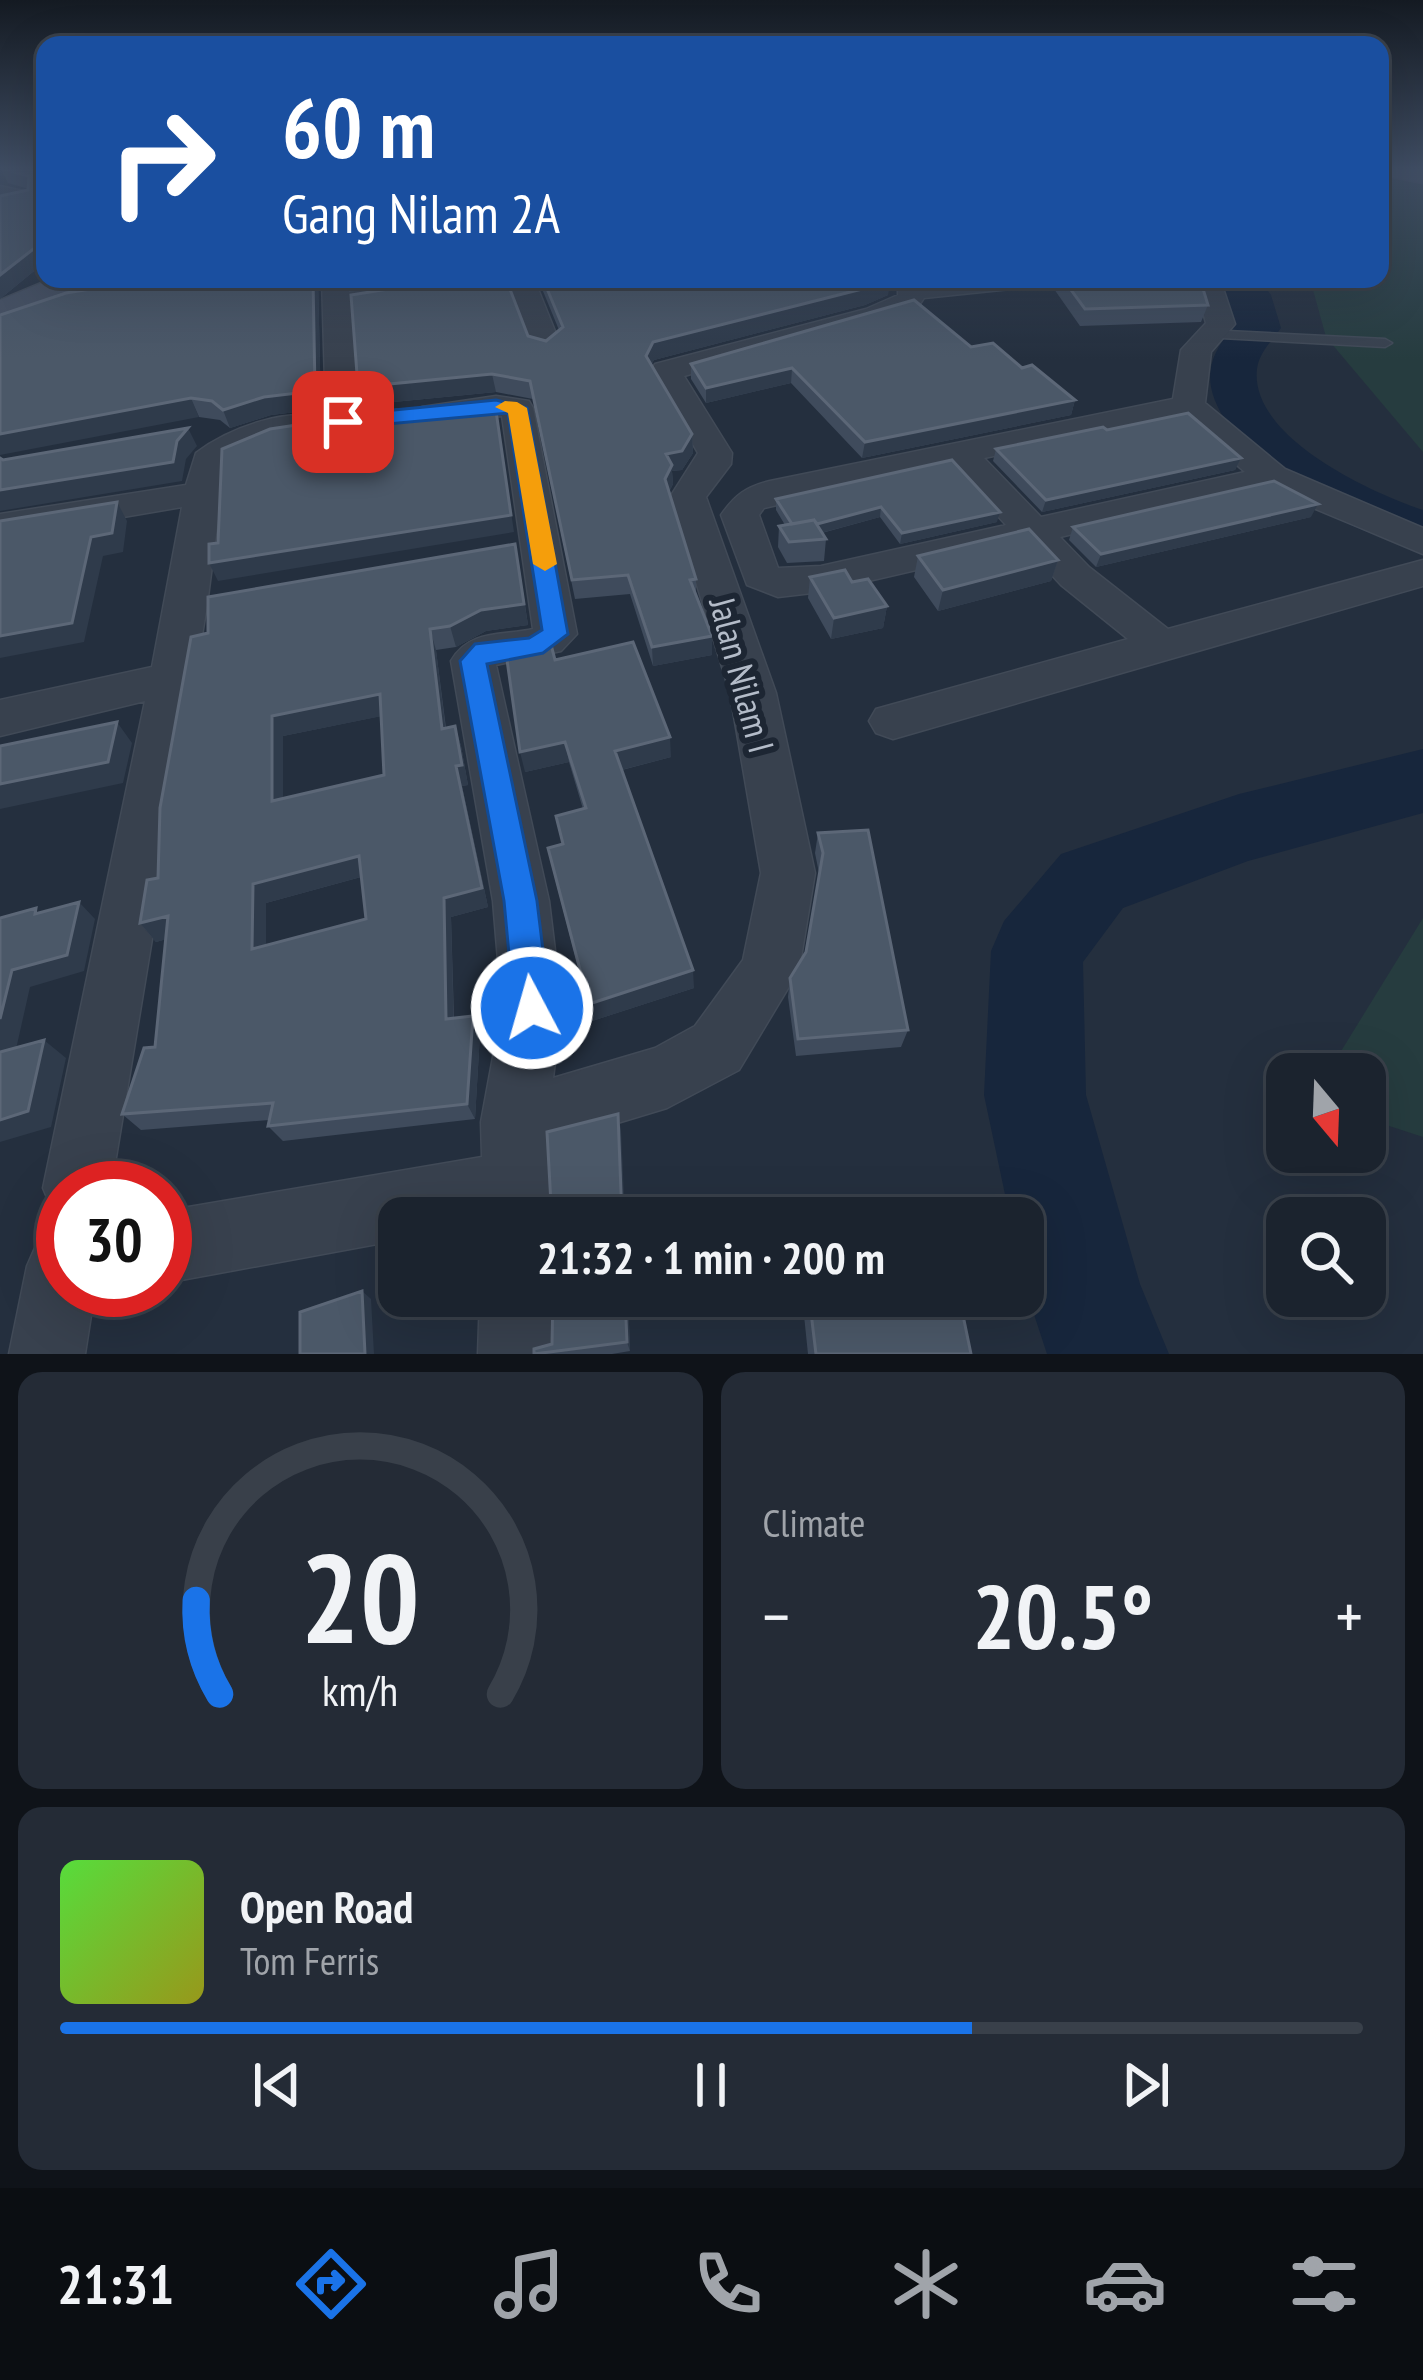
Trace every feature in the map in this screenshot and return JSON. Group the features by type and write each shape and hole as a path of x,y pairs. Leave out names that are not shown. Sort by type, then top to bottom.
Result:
{"street":[{"path":"0,314 53,288"},
{"path":"524,288 546,346"},
{"name":"Jalan Nilam I","path":"516,1175 716,1048 770,970 788,873 753,693 688,497 713,464 715,453 666,371 876,315 908,301 912,288"},
{"path":"1188,406 1196,350 1220,337 1221,324 1210,288"},
{"path":"336,290 343,422"},
{"path":"82,1161 170,680 207,601 203,493 208,439 496,406 520,394 555,634 534,646 484,651 473,661 520,901 532,1008 516,1175 192,1241"},
{"path":"1188,406 770,492 752,500 740,515 761,577 778,584 821,579 1271,477"},
{"path":"1188,406 1271,477 1423,542"},
{"path":"957,451 1029,532 1159,646"},
{"path":"0,526 203,493"},
{"path":"496,552 542,544"},
{"path":"893,721 1423,574"},
{"path":"0,718 170,680"},
{"path":"47,1354 54,1317"},
{"path":"516,1354 517,1317"}],"lane":[{"path":"1220,337 1385,344"}],"green space":[{"path":"1389,232 1423,232 1423,452 1326,337 1312,288 1389,288"},
{"path":"1423,918 1423,1137 1386,1125 1386,1053 1340,1053"}],"building":[{"path":"0,232 36,232 36,247 0,275"},
{"path":"97,288 313,288 315,391 264,397 223,410 212,401 191,398 0,434 0,315"},
{"path":"395,288 509,288 528,336 546,341 563,327 547,288 866,288 653,342 646,356 692,434 682,451 666,454 672,465 665,479 696,579 690,580 712,636 652,647 628,575 572,580 530,381 492,374 358,387 351,295"},
{"path":"1070,288 1203,288 1208,305 1085,309"},
{"path":"914,300 971,347 993,343 1022,368 1032,365 1075,400 865,442 792,368 706,388 691,364"},
{"path":"495,404 511,515 209,563 209,544 218,543 222,449 270,429 397,410"},
{"path":"1188,413 1241,458 1046,500 996,449 1103,427 1107,430"},
{"path":"188,428 177,441 173,462 0,490 0,458"},
{"path":"952,460 1000,512 902,533 881,507 817,524 814,520 792,524 776,499"},
{"path":"1274,481 1318,504 1101,554 1073,527"},
{"path":"117,502 112,533 91,537 72,623 0,636 0,521"},
{"path":"814,520 826,539 789,542 779,526"},
{"path":"1029,529 1058,560 943,590 918,556"},
{"path":"515,544 524,604 481,610 450,626 430,629 442,729 455,726 462,765 456,766 482,888 444,898 446,1019 473,1016 467,1104 268,1126 273,1103 122,1114 144,1048 155,1047 168,916 140,923 147,880 158,878 160,808 191,637 208,633 208,597","holes":["380,694 384,775 272,801 272,716","359,856 366,919 252,949 253,884"]},
{"path":"845,570 852,582 868,579 887,606 834,618 810,577"},
{"path":"549,637 555,660 633,642 670,737 615,751 693,970 589,1004 548,848 563,844 556,816 586,808 565,742 520,752 505,646"},
{"path":"117,722 108,762 0,784 0,746"},
{"path":"868,830 908,1030 798,1039 790,978 806,952 823,853 818,833"},
{"path":"79,902 67,955 12,970 0,1019 0,918"},
{"path":"44,1040 28,1111 0,1120 0,1052"},
{"path":"618,1114 621,1197 551,1197 547,1132"},
{"path":"362,1291 365,1354 300,1354 300,1312"},
{"path":"553,1317 626,1317 627,1342 534,1354 534,1349 552,1344"},
{"path":"812,1317 963,1317 971,1354 816,1354"}],"waterway":[{"path":"1243,288 1258,328 1239,351 1232,380 1266,441 1324,491 1423,531"},
{"path":"1108,1354 1082,1284 1035,1095 1037,951 1092,881 1239,829 1423,781"}],"slow traffic":[{"path":"505,407 517,408 545,564"}],"route":[{"path":"343,422 496,406 517,408 555,634 534,646 484,651 473,661 520,901 532,1008"}]}
